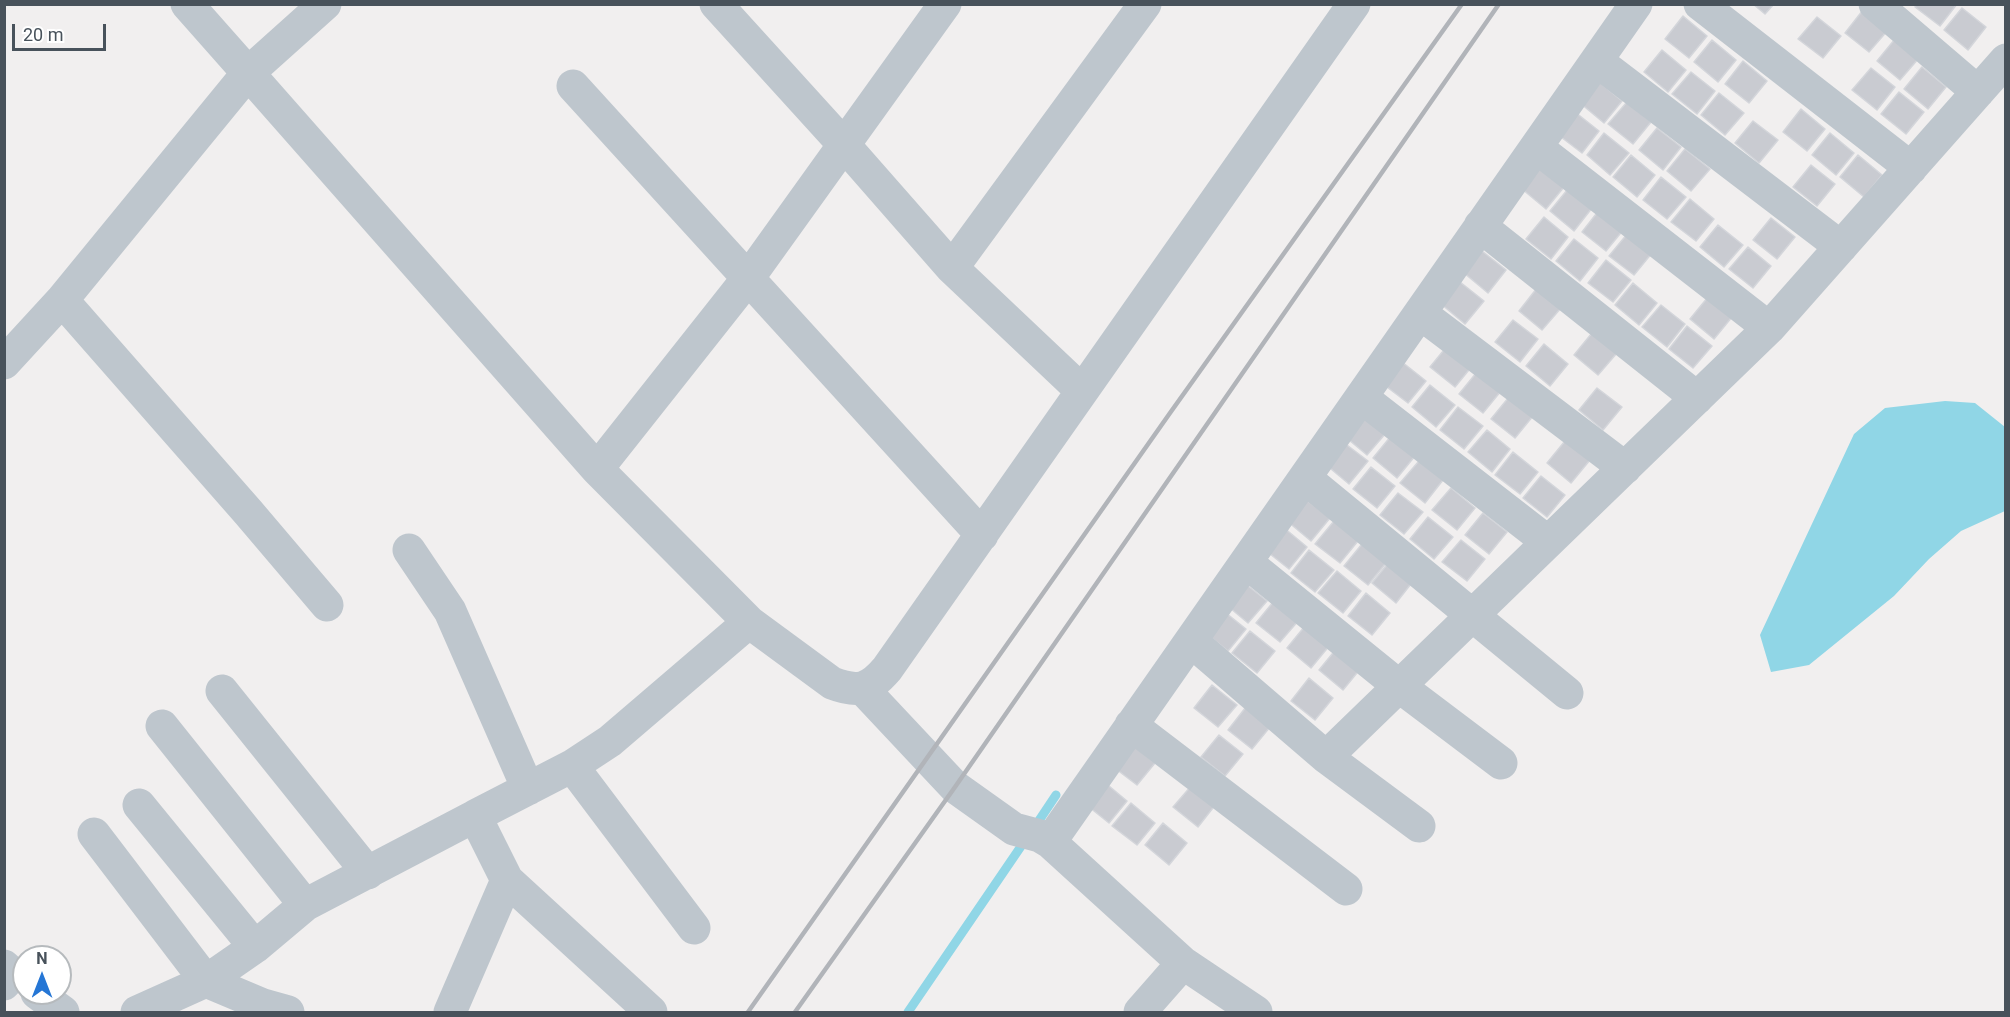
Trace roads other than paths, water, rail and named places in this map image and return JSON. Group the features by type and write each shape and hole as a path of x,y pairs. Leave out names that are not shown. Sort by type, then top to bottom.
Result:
{"street":[{"path":"187,4 597,470 749,622 832,683 847,689 863,689 876,681 887,669 1354,4"},
{"path":"4,363 62,300 248,73 325,4"},
{"path":"716,4 952,268 1081,390"},
{"path":"597,470 749,277 945,4"},
{"path":"952,268 1144,4"},
{"path":"1035,836 1131,725 1636,4"},
{"path":"1700,4 1911,168"},
{"path":"1875,4 1978,92"},
{"path":"1326,758 1769,328 2006,60"},
{"path":"1597,61 1841,247"},
{"path":"573,86 982,535"},
{"path":"1536,147 1769,328"},
{"path":"1480,226 1697,398"},
{"path":"62,300 327,605"},
{"path":"1420,313 1625,468"},
{"path":"1361,397 1548,543"},
{"path":"1305,478 1567,693"},
{"path":"410,550 450,611 528,789"},
{"path":"1246,562 1399,686 1501,763"},
{"path":"137,1012 206,981 255,947 305,905 572,766 610,741 749,622"},
{"path":"1191,641 1326,758 1419,826"},
{"path":"863,689 955,787 1035,836 1183,963 1256,1012"},
{"path":"222,691 368,873"},
{"path":"1131,725 1346,889"},
{"path":"162,726 305,905"},
{"path":"572,766 694,928"},
{"path":"139,805 255,947"},
{"path":"476,816 507,880 651,1012"},
{"path":"94,834 206,981 263,1005 288,1012"},
{"path":"450,1012 507,880"},
{"path":"1140,1012 1183,963"}],"water":[{"path":"1945,401 1975,403 2005,427 2005,511 1961,531 1929,559 1894,596 1809,665 1771,672 1760,635 1854,434 1885,408"}],"waterway":[{"path":"1034,828 1056,795"},
{"path":"908,1012 1026,839"}],"railway":[{"path":"748,1012 1170,413 1462,4"},
{"path":"795,1012 955,787 1499,4"}]}
